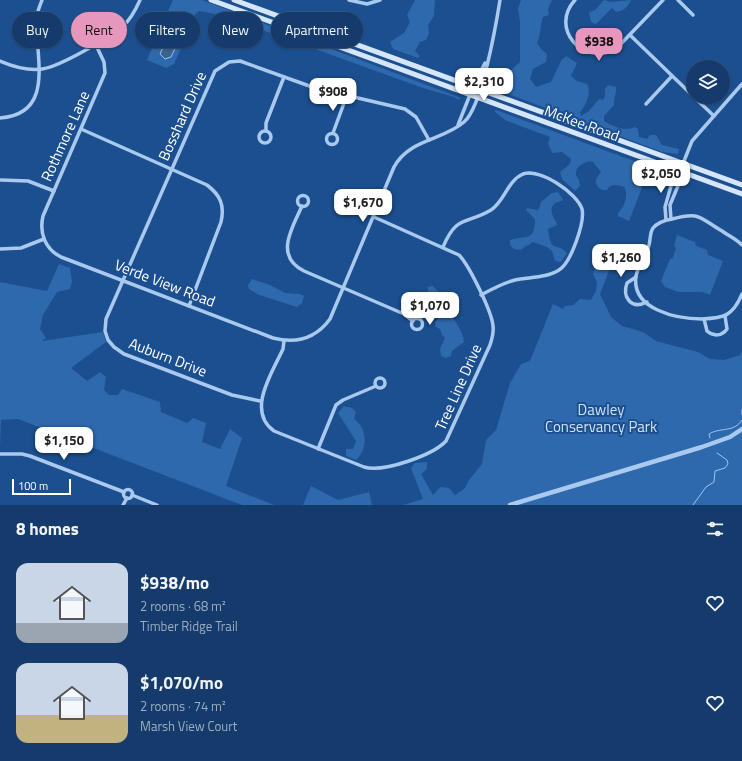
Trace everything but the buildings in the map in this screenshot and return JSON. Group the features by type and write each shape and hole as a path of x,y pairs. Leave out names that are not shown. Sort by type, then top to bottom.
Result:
{"main road":[{"name":"McKee Road","path":"211,0 477,98 680,170 742,185"},
{"name":"McKee Road","path":"234,0 480,90 742,194"}],"street":[{"path":"0,118 19,114 32,102 38,88 39,69 37,16 42,0"},
{"path":"127,22 140,0"},
{"path":"349,0 367,4 380,0"},
{"path":"260,401 283,349 284,341 303,339 319,331 330,318 397,162 410,148 450,131 466,120 480,90 500,0"},
{"path":"575,0 569,8 566,26 572,40 580,49 595,54 610,53 616,49 663,0"},
{"path":"678,0 693,15"},
{"path":"630,35 686,89"},
{"path":"0,61 22,69 39,69 63,63 87,48"},
{"name":"Rothmore Lane","path":"44,239 42,221 105,73 104,62 97,48"},
{"name":"Bosshard Drive","path":"123,280 213,75 218,68 229,62 240,61 315,88 405,109 416,118 429,140"},
{"path":"457,126 486,62"},
{"path":"646,104 672,76"},
{"path":"266,131 266,124 284,77"},
{"path":"666,220 665,207 673,178 680,170 692,141 742,85"},
{"path":"333,133 347,95"},
{"path":"702,104 714,116"},
{"path":"81,129 207,185 215,191 222,204 223,214 189,306"},
{"path":"671,219 670,209 680,181 680,170"},
{"path":"443,247 450,231 457,224 491,210 499,202 513,181 524,174 531,173 544,175 571,194 578,201 582,210 582,219 570,258 563,268 551,274 509,282 481,295"},
{"path":"0,180 28,181 54,191"},
{"path":"302,206 287,242 288,255 298,268 404,314 413,321"},
{"path":"741,242 698,216 686,215 666,220 657,224 652,230 648,248 640,264 636,277 638,290 647,302 656,310 667,314 704,319 726,316 736,308 742,294"},
{"name":"Tree Line Drive","path":"260,401 262,416 270,429 279,434 364,467 386,467 429,454 440,448 451,433 492,338 493,324 481,295 463,259 455,252 374,217"},
{"path":"0,248 21,248 44,239"},
{"name":"Verde View Road","path":"44,239 50,248 58,255 284,341"},
{"path":"636,277 627,282 626,293 630,302 634,305 647,302"},
{"name":"Auburn Drive","path":"123,280 106,323 106,335 114,347 130,356 232,395 260,401"},
{"path":"704,319 707,332 718,335 724,333 727,329 726,316"},
{"path":"318,449 336,406 348,397 376,386"},
{"path":"510,505 702,447 730,437 742,429"},
{"path":"0,454 22,454 30,456 124,492 130,490 132,495 157,505"},
{"path":"124,492 127,498"},
{"path":"124,505 127,498 132,495"}],"green space":[{"path":"173,0 202,0 234,12 208,13 200,11 168,12"},
{"path":"415,0 435,0 434,16 428,25 429,33 426,40 420,42 415,51 420,56 418,58 393,49 390,42 404,33 410,22 407,15"},
{"path":"521,0 552,0 548,9 549,15 543,17 537,43 547,54 546,62 533,69 530,79 536,87 551,82 561,61 566,56 577,63 571,76 577,81 587,84 589,91 588,99 580,112 581,116 589,111 599,99 603,100 605,96 605,89 608,85 616,87 614,105 604,116 604,121 623,129 635,127 638,129 639,137 647,139 650,135 656,135 662,145 679,149 678,154 662,152 490,87 487,83 490,81 509,88 507,74 520,62 520,22 518,9"},
{"path":"604,0 610,2 631,0 627,7 623,10 616,12 612,8 596,24 591,22 589,12 595,10"},
{"path":"263,23 271,26 271,33 263,30"},
{"path":"152,48 181,48 174,64 166,68 147,60"},
{"path":"312,48 329,48 461,98 458,100 454,97 423,88"},
{"path":"496,110 650,167 629,221 618,216 626,197 624,187 614,185 610,186 607,190 600,189 596,184 596,179 601,172 593,162 590,161 580,165 577,169 576,175 580,186 575,191 562,179 560,172 570,164 571,159 562,152 552,153 548,143 550,137 505,120 494,111"},
{"path":"558,192 563,200 554,204 551,209 557,225 548,229 552,245 567,253 561,262 555,261 552,251 547,247 533,242 520,250 514,249 510,245 510,240 528,236 531,234 535,226 535,219 526,210 527,208 539,209 541,202 552,193"},
{"path":"677,235 695,242 696,246 707,250 708,255 723,261 710,295 702,292 678,292 665,287 661,281 670,259 673,258 676,248 674,246"},
{"name":"Dawley Conservancy Park","path":"616,243 619,245 600,294 611,317 622,326 643,332 656,341 698,352 710,359 724,360 740,355 742,351 742,505 403,505 423,499 411,468 415,463 427,462 427,469 421,474 433,495 440,487 449,488 455,495 465,488 469,480 482,464 486,440 496,430 510,383 521,364 530,361 553,304 563,309 565,306 573,305 580,299 591,300 596,291 597,282 593,274 596,266"},
{"path":"59,264 70,268 72,282 70,289 57,292 43,315 40,329 46,338 42,341 103,332 106,342 71,368 87,381 100,372 106,377 104,390 109,395 118,395 122,389 160,402 161,412 187,423 193,418 206,423 202,442 220,449 230,429 242,438 226,486 274,505 242,505 18,419 1,420 0,448 0,282 47,291"},
{"path":"252,279 270,285 285,293 300,294 304,296 302,303 297,307 259,295 249,289 248,285"},
{"path":"433,286 446,300 448,305 446,311 458,325 464,342 452,351 451,356 446,358 441,356 440,349 445,338 440,329 436,327 435,322 442,315 438,303 434,302 428,297 428,287"},
{"path":"344,406 352,408 356,412 354,419 359,423 364,433 365,439 363,450 356,460 346,456 346,449 353,449 356,441 338,413"},
{"path":"311,486 338,500 369,492 372,505 303,505"}],"shaded area":[{"path":"163,48 175,48 171,57 165,59 160,54"}],"waterway":[{"path":"710,438 709,434 735,427 742,420"},
{"path":"693,505 706,487 714,482 715,471 725,468 728,464 727,460 717,453"}]}
